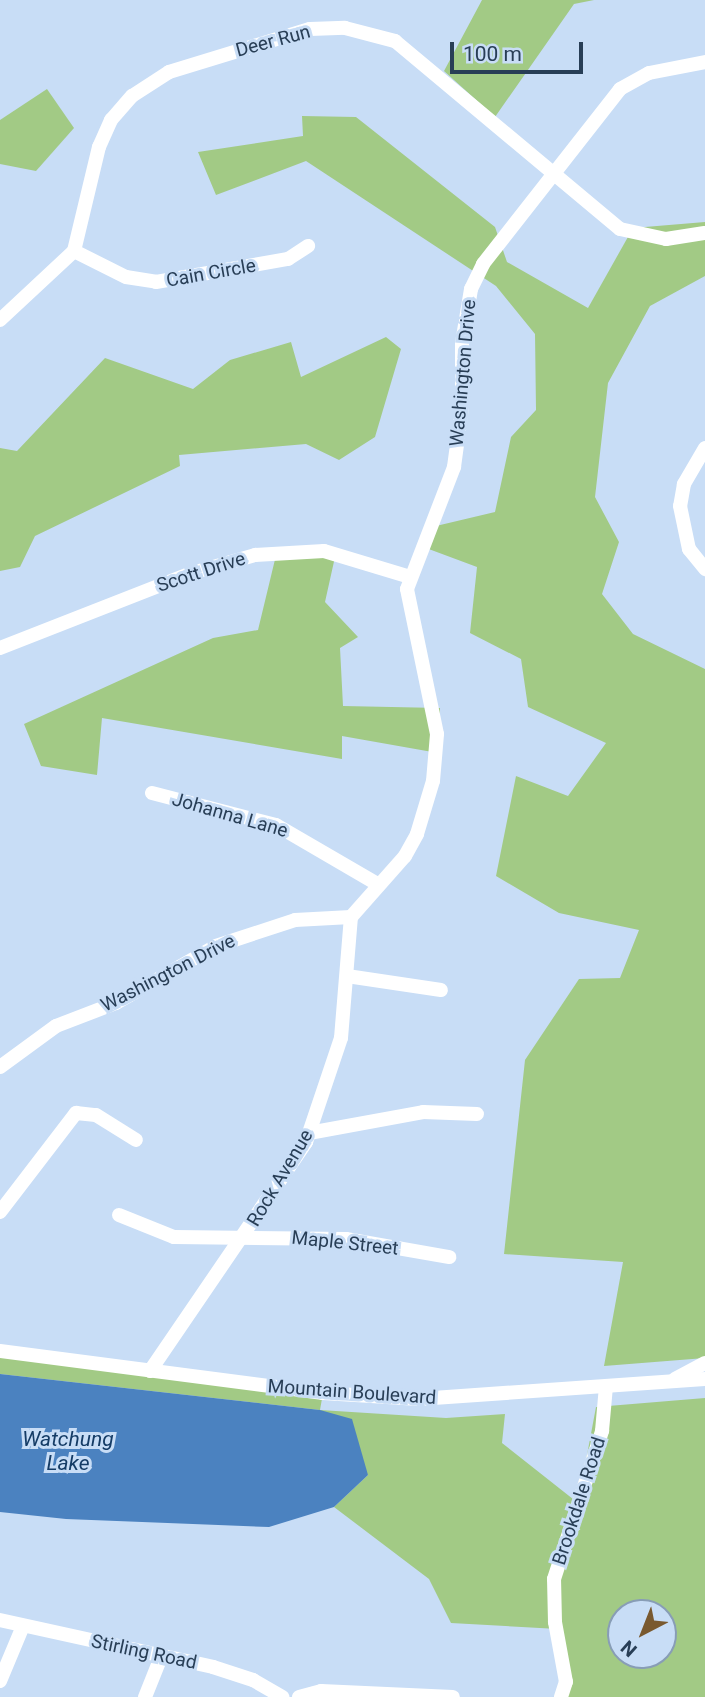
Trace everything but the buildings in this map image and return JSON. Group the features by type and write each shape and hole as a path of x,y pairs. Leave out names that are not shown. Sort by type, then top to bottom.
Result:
{"street":[{"name":"Deer Run","path":"74,251 99,146 111,120 132,96 169,72 310,29 345,28 395,41 552,176 620,229 666,239 705,233"},
{"name":"Washington Drive","path":"0,1067 56,1026 116,1003 216,946 295,920 351,917 417,834 437,754 435,712 407,597 410,577 454,467 462,408 462,343 471,289 483,264 620,89 649,73 705,62"},
{"name":"Cain Circle","path":"74,251 126,277 156,282 288,259 308,246"},
{"path":"0,320 74,251"},
{"path":"705,448 684,484 680,506 689,549 705,569"},
{"name":"Scott Drive","path":"0,648 189,573 255,555 324,551 410,577"},
{"name":"Johanna Lane","path":"152,793 276,825 379,885"},
{"name":"Rock Avenue","path":"150,1371 244,1235 309,1133 341,1038 351,917"},
{"path":"348,976 441,990"},
{"path":"309,1133 423,1112 477,1114"},
{"path":"0,1212 76,1113 96,1115 136,1140"},
{"name":"Maple Street","path":"119,1215 174,1237 244,1235 346,1239 449,1257"},
{"name":"Mountain Boulevard","path":"0,1351 323,1393 419,1399 705,1380"},
{"path":"670,1382 705,1363"},
{"name":"Brookdale Road","path":"561,1697 566,1682 555,1622 554,1579 602,1431 606,1386"},
{"name":"Stirling Road","path":"0,1620 243,1676 283,1697"},
{"path":"0,1681 23,1626"},
{"path":"145,1697 162,1657"},
{"path":"299,1697 321,1691 453,1697"}],"green space":[{"path":"482,0 594,0 574,4 495,117 444,71"},
{"path":"47,89 74,128 36,171 0,164 0,120"},
{"path":"302,116 356,117 495,227 507,262 588,308 633,228 705,222 705,276 650,306 608,383 595,497 619,542 602,594 633,634 705,669 705,1358 604,1366 623,1262 504,1254 525,1060 579,979 620,978 639,930 559,913 496,876 516,776 568,796 606,743 528,707 521,659 470,633 477,567 426,548 436,526 495,512 511,437 536,410 535,334 496,286 306,161 216,195 198,152 303,136"},
{"path":"386,337 401,349 375,437 339,460 306,444 179,455 180,466 35,536 20,567 0,571 0,448 17,451 105,358 193,389 230,360 291,342 301,377"},
{"path":"278,547 337,548 325,602 358,637 340,648 343,706 440,708 438,753 342,736 342,759 102,718 97,775 41,766 24,724 213,638 258,630"},
{"path":"0,1351 323,1393 320,1410 0,1374"},
{"path":"705,1398 705,1697 563,1697 558,1629 451,1623 429,1579 334,1507 368,1475 320,1410 446,1418 505,1414 502,1443 578,1503 596,1407"}],"water":[{"name":"Watchung Lake","path":"0,1374 320,1410 352,1419 368,1475 334,1507 269,1527 66,1519 0,1512"}]}
